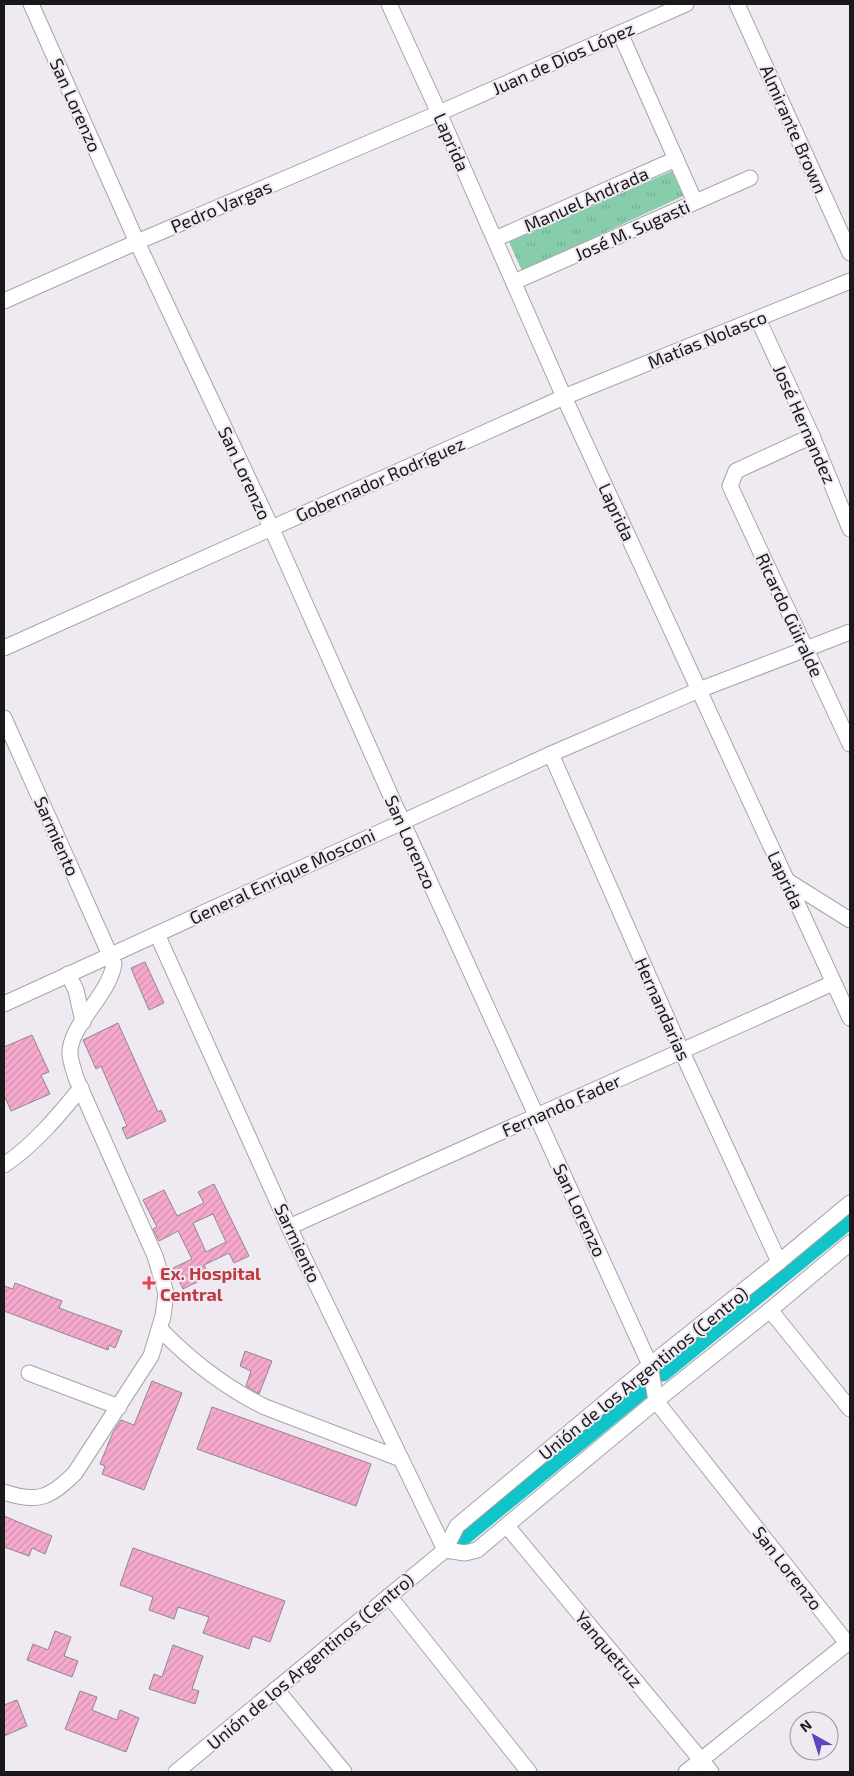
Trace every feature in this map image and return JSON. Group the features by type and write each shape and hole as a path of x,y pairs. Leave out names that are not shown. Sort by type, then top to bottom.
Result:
{"street":[{"name":"San Lorenzo","path":"31,4 137,242 271,527 402,821 650,1365 656,1401 849,1642"},
{"name":"Laprida","path":"389,4 564,397 850,1018"},
{"name":"Juan de Dios López","path":"439,113 686,4"},
{"name":"Almirante Brown","path":"737,4 850,253"},
{"path":"620,33 695,202"},
{"name":"Pedro Vargas","path":"4,301 439,113"},
{"name":"Manuel Andrada","path":"495,239 676,159"},
{"name":"José M. Sugasti","path":"514,282 750,178"},
{"name":"Matías Nolasco","path":"564,397 850,281"},
{"name":"José Hernandez","path":"758,319 812,436 850,529"},
{"name":"Gobernador Rodríguez","path":"4,648 564,397"},
{"name":"Ricardo Güiralde","path":"812,436 736,471 730,486 850,744"},
{"name":"General Enrique Mosconi","path":"4,1004 551,754 699,690 850,632"},
{"name":"Sarmiento","path":"4,718 111,955"},
{"name":"Hernandarias","path":"551,754 682,1052 779,1262"},
{"path":"786,880 850,920"},
{"name":"Sarmiento","path":"156,934 289,1227 445,1550"},
{"path":"4,1492 22,1498 43,1497 61,1487 75,1472 151,1356 164,1316 166,1293 163,1278 72,1067 70,1054 71,1043 104,992 113,973 114,964 111,955"},
{"path":"68,974 76,990 83,1022"},
{"name":"Fernando Fader","path":"289,1227 833,983"},
{"path":"4,1165 38,1136 81,1088"},
{"name":"Unión de los Argentinos (Centro)","path":"176,1772 445,1550 457,1526 650,1365 850,1203"},
{"name":"Unión de los Argentinos (Centro)","path":"445,1550 465,1553 477,1550 850,1243"},
{"path":"770,1310 850,1409"},
{"path":"160,1330 215,1379 249,1399 265,1407 401,1459"},
{"path":"29,1372 119,1407"},
{"name":"Yanquetruz","path":"507,1526 711,1772"},
{"path":"389,1596 529,1772"},
{"path":"686,1772 849,1642"},
{"path":"276,1689 344,1772"}],"green space":[{"path":"672,171 683,196 522,271 509,242"}],"building":[{"path":"145,962 164,1003 149,1010 131,968"},
{"path":"118,1023 158,1112 161,1110 166,1121 127,1139 122,1128 127,1126 101,1066 96,1069 83,1040"},
{"path":"32,1035 49,1072 41,1075 50,1094 11,1111 4,1095 4,1047"},
{"path":"214,1184 249,1256 234,1263 229,1253 204,1265 209,1276 183,1289 173,1268 192,1259 178,1231 159,1241 153,1229 157,1227 143,1200 164,1190 177,1216 204,1203 198,1192","holes":["213,1214 226,1242 206,1252 193,1223"]},
{"path":"15,1283 62,1301 59,1308 122,1331 115,1348 109,1345 108,1350 4,1311 4,1286 13,1289"},
{"path":"245,1351 272,1361 259,1394 246,1386 251,1371 240,1366"},
{"path":"152,1381 182,1393 144,1490 102,1474 105,1466 100,1464 113,1432 121,1420 134,1425"},
{"path":"212,1407 371,1464 356,1506 197,1449"},
{"path":"4,1516 52,1536 45,1554 32,1548 29,1556 4,1547"},
{"path":"133,1548 285,1601 270,1642 253,1636 249,1649 203,1633 209,1617 178,1607 174,1619 149,1610 153,1597 120,1585"},
{"path":"55,1631 71,1637 64,1656 78,1661 72,1677 27,1660 33,1644 48,1650"},
{"path":"173,1645 203,1656 192,1689 199,1691 195,1704 149,1689 154,1674 162,1677"},
{"path":"80,1691 97,1697 92,1710 117,1720 120,1710 139,1718 126,1752 65,1729"},
{"path":"17,1700 27,1726 4,1736 4,1705"}],"waterway":[{"path":"663,1374 850,1221"},
{"path":"459,1542 643,1391"}],"place":[{"name":"Ex. Hospital Central","path":"149,1283"}]}
